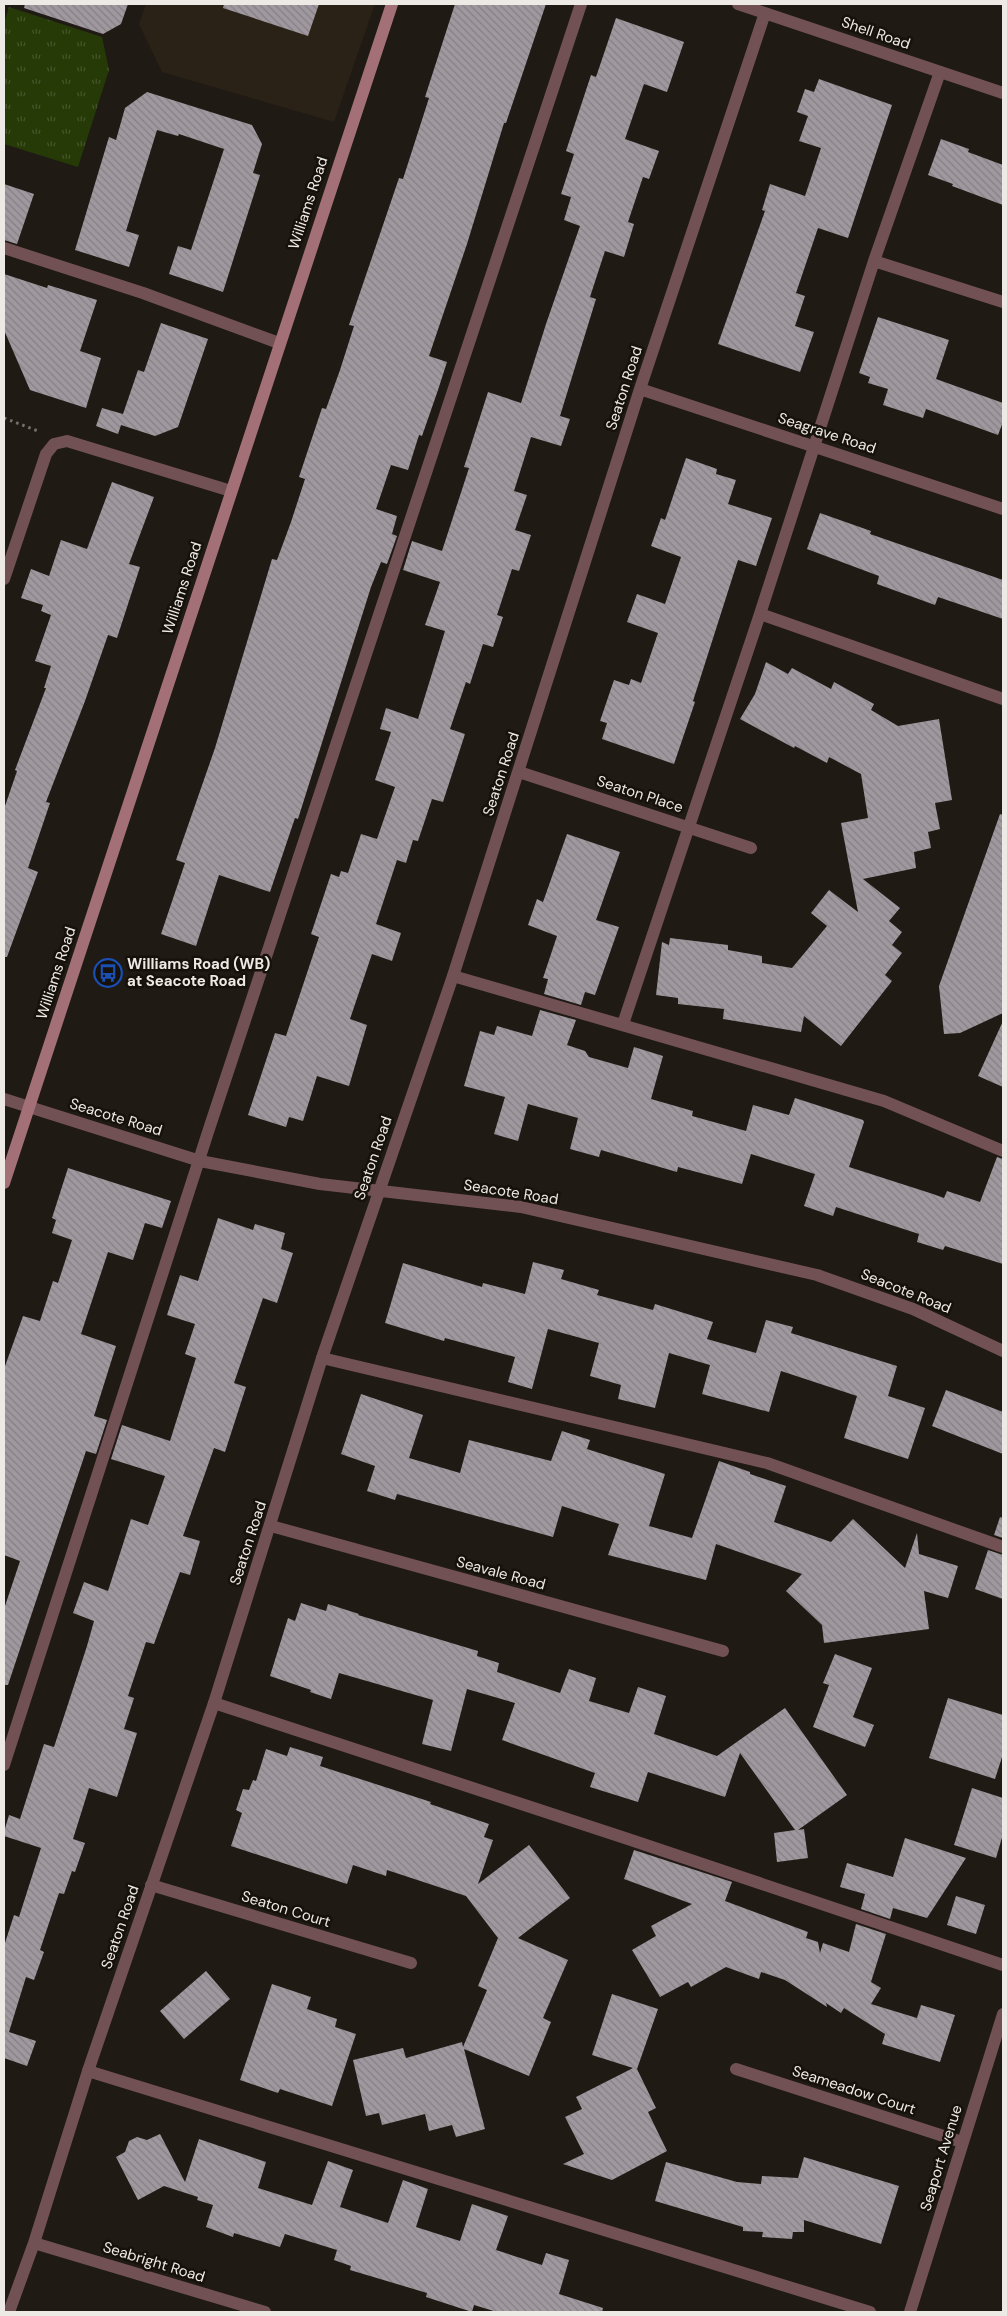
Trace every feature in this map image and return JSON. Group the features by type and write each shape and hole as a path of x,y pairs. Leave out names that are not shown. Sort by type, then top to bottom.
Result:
{"street":[{"name":"Williams Road","path":"4,1183 392,4"},
{"path":"4,1765 200,1161 581,4"},
{"name":"Shell Road","path":"738,4 1003,93"},
{"name":"Seaton Road","path":"9,2312 34,2243 88,2071 214,1703 271,1526 322,1358 453,976 640,389 765,13"},
{"path":"623,1024 760,614 874,261 940,72"},
{"path":"4,248 143,293 279,343"},
{"path":"874,261 1003,302"},
{"name":"Seagrave Road","path":"640,389 1003,509"},
{"path":"4,579 46,454 54,444 67,441 231,491"},
{"path":"760,614 1003,699"},
{"name":"Seaton Place","path":"518,772 751,848"},
{"path":"453,976 884,1101 1003,1151"},
{"name":"Seacote Road","path":"4,1099 200,1161 320,1184 521,1207 817,1275 913,1309 1003,1351"},
{"path":"322,1358 767,1463 1003,1546"},
{"name":"Seavale Road","path":"271,1526 723,1651"},
{"path":"214,1703 1003,1965"},
{"name":"Seaton Court","path":"151,1885 411,1964"},
{"name":"Seaport Avenue","path":"910,2312 1003,2014"},
{"name":"Seameadow Court","path":"736,2069 962,2142"},
{"path":"88,2071 870,2312"},
{"name":"Seabright Road","path":"34,2243 265,2312"}],"path":[{"path":"4,418 42,432 54,444"}],"shaded area":[{"path":"146,4 375,4 334,122 162,72 139,24"}],"green space":[{"path":"9,7 102,37 109,70 78,167 4,144 4,23"}],"building":[{"path":"25,4 128,4 121,24 103,34 24,8"},
{"path":"224,4 319,4 308,36 223,8"},
{"path":"455,4 546,4 506,123 504,123 467,244 429,356 447,362 438,390 422,436 419,435 408,470 391,465 376,509 397,516 392,534 397,536 387,564 381,562 371,587 298,819 295,818 270,892 219,875 196,946 161,934 185,863 176,860 215,748 272,559 277,560 305,479 299,477 322,408 326,409 340,370 354,326 349,325 399,178 403,179 429,98 425,97"},
{"path":"616,18 684,42 667,92 644,84 625,139 659,151 649,179 643,177 628,222 634,224 624,257 605,251 590,297 596,299 560,416 570,419 561,446 531,437 514,491 527,495 515,530 531,535 519,571 512,569 497,615 503,617 493,647 483,644 470,684 466,682 450,729 465,734 443,802 432,799 418,841 413,840 406,863 397,860 376,924 401,933 392,961 372,954 350,1019 367,1025 349,1086 317,1076 303,1121 289,1117 286,1127 248,1115 275,1033 286,1036 319,937 311,934 331,874 339,877 341,871 348,873 361,834 377,839 395,787 375,780 391,732 380,729 386,708 418,719 445,631 425,625 440,582 403,570 412,541 442,551 469,468 464,467 488,392 521,403 580,226 564,220 571,197 561,194 574,154 566,151 591,75 596,77"},
{"path":"819,79 892,105 848,238 818,228 796,293 805,296 795,326 814,332 800,372 718,344 765,211 762,210 770,184 805,196 821,148 799,141 808,116 797,112 805,89 814,92"},
{"path":"147,92 252,125 262,144 253,173 260,175 223,292 169,274 178,246 191,250 224,149 179,134 178,136 157,130 126,231 139,235 129,267 75,250 109,137 116,140 125,108"},
{"path":"941,139 969,149 968,152 1003,165 1003,205 928,175"},
{"path":"4,184 34,194 17,244 4,240"},
{"path":"4,274 47,288 48,285 97,300 80,351 101,358 86,408 30,390 4,330"},
{"path":"878,317 949,340 936,379 1003,403 1003,422 998,435 926,409 923,418 883,405 888,389 868,383 870,377 859,373"},
{"path":"161,323 208,339 178,427 155,436 121,425 118,434 96,426 102,408 123,414 138,370 144,372"},
{"path":"686,458 717,469 716,474 736,480 728,504 772,518 756,566 738,560 674,764 602,739 607,723 600,721 614,680 629,685 631,679 641,683 658,633 627,622 637,594 665,604 681,557 651,546 661,518 665,520"},
{"path":"112,482 154,497 129,564 140,567 117,638 108,635 46,802 50,803 28,868 38,872 7,957 4,957 4,809 17,771 15,770 46,688 44,688 51,666 35,661 51,615 41,611 43,605 21,598 31,569 49,576 61,540 87,549"},
{"path":"820,513 871,531 870,534 1003,580 1003,619 938,597 935,605 877,584 879,576 807,549"},
{"path":"766,662 788,674 792,668 831,689 834,682 874,704 871,710 898,726 939,719 952,800 935,803 940,829 928,832 931,848 914,852 916,868 863,879 900,908 889,921 902,932 892,945 902,953 885,975 892,981 841,1046 804,1016 801,1032 723,1019 724,1009 678,1004 678,998 656,995 662,942 669,945 670,938 728,945 728,950 762,956 762,963 792,968 827,926 811,913 829,890 858,912 841,823 868,818 861,774 829,757 827,763 795,746 794,748 740,719 755,694"},
{"path":"1000,814 1003,815 1003,1013 960,1033 944,1034 939,986"},
{"path":"567,834 620,852 596,920 619,927 595,995 585,992 581,1005 544,994 548,979 543,978 557,936 528,925 537,899 543,902"},
{"path":"540,1010 576,1020 567,1045 585,1051 589,1057 628,1068 634,1047 663,1056 651,1099 693,1111 692,1116 746,1131 753,1105 789,1115 795,1098 863,1120 864,1122 849,1167 944,1198 947,1191 980,1202 997,1157 1003,1159 1003,1264 945,1246 943,1250 917,1242 919,1234 836,1207 833,1216 804,1206 815,1174 751,1154 742,1184 678,1167 677,1172 601,1150 599,1157 570,1149 578,1118 528,1104 518,1141 494,1134 505,1097 464,1086 480,1031 494,1035 497,1026 532,1036"},
{"path":"1003,1021 1003,1087 978,1076"},
{"path":"68,1168 171,1201 162,1228 145,1223 133,1260 108,1252 81,1334 116,1346 94,1416 107,1420 96,1454 86,1451 8,1685 4,1685 4,1609 20,1561 4,1555 4,1369 23,1316 40,1321 53,1281 58,1283 72,1240 52,1233 56,1220 52,1218"},
{"path":"218,1218 253,1230 255,1224 285,1233 281,1249 293,1253 277,1303 263,1298 234,1383 246,1387 225,1452 214,1448 183,1536 200,1541 190,1575 180,1572 154,1644 146,1642 128,1696 134,1698 124,1729 137,1733 117,1797 89,1788 73,1839 85,1843 75,1872 72,1871 64,1894 59,1893 40,1950 44,1952 34,1980 26,1977 9,2032 36,2041 27,2066 4,2058 4,1946 14,1915 19,1917 41,1848 4,1836 4,1832 9,1815 20,1819 44,1744 54,1747 87,1646 94,1621 73,1613 84,1582 108,1591 131,1519 148,1525 165,1476 111,1459 122,1425 170,1441 196,1358 185,1354 195,1324 167,1315 180,1275 198,1281"},
{"path":"533,1262 564,1270 561,1279 599,1290 597,1295 653,1310 655,1304 713,1322 707,1339 756,1353 766,1320 793,1327 791,1333 897,1366 888,1396 925,1408 908,1459 844,1438 857,1396 781,1371 769,1412 702,1394 710,1365 669,1353 655,1408 618,1399 621,1385 590,1376 599,1343 548,1329 532,1389 508,1382 515,1357 445,1338 444,1341 385,1323 403,1263 482,1287 483,1283 525,1294"},
{"path":"946,1390 1003,1412 1003,1454 932,1426"},
{"path":"361,1394 423,1415 409,1458 460,1473 469,1440 551,1461 562,1431 590,1440 587,1449 665,1474 649,1526 692,1538 719,1461 786,1486 774,1522 831,1542 853,1519 905,1568 917,1533 919,1554 958,1566 948,1598 924,1591 929,1629 824,1643 822,1625 786,1591 802,1574 716,1544 706,1580 608,1555 619,1524 562,1506 553,1537 397,1494 395,1500 367,1491 375,1466 341,1454"},
{"path":"1000,1517 1003,1518 1003,1538 994,1535"},
{"path":"988,1550 1003,1555 1003,1599 975,1589"},
{"path":"301,1603 326,1611 328,1604 358,1615 478,1651 477,1656 499,1663 497,1672 560,1693 569,1669 596,1678 589,1701 629,1713 638,1687 666,1696 654,1734 717,1756 785,1708 847,1795 798,1830 804,1829 808,1858 777,1862 774,1833 795,1830 740,1753 725,1797 648,1772 638,1802 590,1787 595,1773 502,1740 515,1703 467,1689 451,1751 422,1744 433,1700 339,1673 331,1699 270,1676 288,1618 295,1621"},
{"path":"835,1654 872,1668 853,1717 874,1725 865,1747 813,1727 829,1685 823,1683"},
{"path":"948,1698 1003,1715 1003,1754 995,1779 929,1758"},
{"path":"290,1747 323,1757 320,1766 431,1802 430,1804 489,1824 484,1837 493,1840 478,1884 529,1845 570,1898 518,1938 568,1960 543,2018 551,2022 529,2076 464,2049 485,2129 456,2137 452,2125 429,2131 425,2114 382,2125 379,2113 366,2116 353,2060 403,2048 406,2058 462,2042 463,2047 487,1990 478,1986 498,1938 466,1896 387,1870 386,1876 353,1865 347,1884 231,1846 242,1813 236,1810 243,1789 249,1790 253,1780 256,1781 266,1749 287,1756"},
{"path":"972,1788 1003,1798 1003,1834 996,1858 954,1845"},
{"path":"905,1838 966,1858 927,1918 893,1908 890,1919 861,1909 865,1894 840,1887 847,1863 893,1877"},
{"path":"634,1850 732,1882 725,1901 808,1932 806,1938 818,1942 820,1953 823,1943 849,1952 856,1924 886,1934 871,1982 881,1988 871,2004 917,2018 921,2005 955,2015 940,2062 882,2044 885,2034 844,2008 841,2013 826,2003 827,2007 785,1980 761,1972 759,1979 726,1967 691,1987 688,1982 660,1997 632,1950 656,1936 651,1926 692,1904 624,1879"},
{"path":"956,1896 985,1905 976,1934 947,1925"},
{"path":"206,1971 230,1999 184,2039 160,2011"},
{"path":"272,1984 311,1997 307,2009 337,2019 335,2027 356,2034 332,2106 280,2089 278,2093 240,2080"},
{"path":"612,1994 658,2009 637,2069 656,2108 648,2112 667,2151 612,2180 563,2164 584,2154 565,2117 582,2109 576,2097 633,2068 592,2055"},
{"path":"160,2134 185,2182 199,2139 266,2162 258,2188 312,2205 328,2161 353,2170 340,2207 388,2223 403,2180 428,2189 416,2227 460,2241 472,2204 508,2216 496,2250 542,2265 546,2253 569,2260 559,2294 603,2308 602,2312 497,2312 474,2305 472,2312 426,2297 427,2293 350,2270 351,2266 334,2260 337,2250 285,2234 280,2247 234,2233 233,2237 206,2227 213,2205 197,2200 198,2197 164,2186 138,2200 116,2157 125,2152 129,2141 137,2137 147,2140"},
{"path":"804,2157 899,2186 881,2244 804,2220 804,2232 793,2232 792,2239 762,2237 763,2232 743,2231 743,2227 655,2201 666,2162 737,2182 761,2184 762,2176 798,2178"}],"place":[{"name":"Williams Road (WB) at Seacote Road","path":"108,973"}]}
